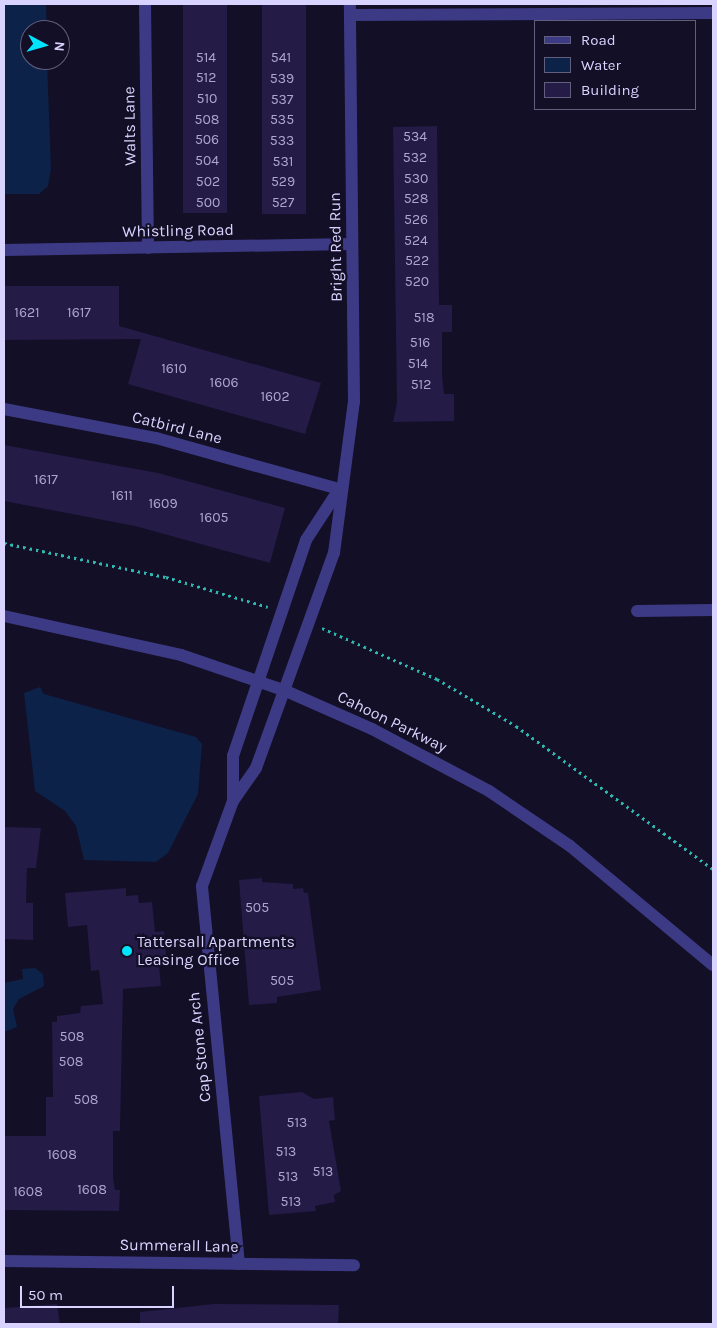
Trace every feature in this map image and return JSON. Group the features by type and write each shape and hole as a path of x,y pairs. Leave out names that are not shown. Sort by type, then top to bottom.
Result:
{"street":[{"name":"Walts Lane","path":"145,4 148,248"},
{"path":"350,9 713,13"},
{"name":"Bright Red Run","path":"286,691 334,553 339,489 354,402 350,9"},
{"name":"Whistling Road","path":"4,250 352,244"},
{"name":"Catbird Lane","path":"4,409 156,438 339,489"},
{"name":"Bright Red Run","path":"259,681 306,540 339,489"},
{"path":"637,611 713,610"},
{"name":"Cahoon Parkway","path":"4,616 137,642 259,681 372,729 489,791 570,846 713,965"},
{"name":"Cap Stone Arch","path":"233,801 233,756 259,681"},
{"name":"Cap Stone Arch","path":"239,1264 201,898 233,801 256,768 286,691"},
{"name":"Summerall Lane","path":"4,1261 354,1265"}],"path":[{"path":"4,543 166,577 282,612"},
{"path":"310,623 438,679 516,726 713,869"}],"water":[{"path":"4,4 46,4 47,20 20,20 20,70 47,70 51,169 48,186 39,194 4,194"},
{"path":"40,687 44,694 196,737 202,744 198,794 168,853 156,862 84,860 76,826 65,811 35,791 24,693"},
{"path":"35,968 43,974 44,986 19,999 13,1009 17,1027 4,1032 4,983 23,979 22,969"}],"building":[{"path":"183,4 227,4 227,213 183,213"},
{"path":"262,4 306,4 306,214 262,214"},
{"path":"437,126 439,305 452,305 452,332 442,332 442,375 444,394 454,394 454,421 393,422 397,403 393,127"},
{"path":"4,286 119,286 119,326 321,383 305,434 128,384 141,339 4,340"},
{"path":"4,445 158,473 285,508 270,563 135,526 4,501"},
{"path":"4,827 41,828 36,868 27,868 26,903 33,903 33,940 4,939"},
{"path":"262,878 262,882 293,884 293,889 303,888 304,893 308,893 321,990 277,997 277,1003 249,1005 239,880"},
{"path":"126,888 126,896 138,895 139,903 152,902 155,932 164,931 167,965 159,966 161,986 123,989 120,1131 113,1131 113,1178 115,1190 120,1190 119,1211 4,1210 4,1136 46,1136 46,1097 53,1097 52,1022 57,1022 57,1016 80,1013 81,1006 103,1004 99,970 91,971 87,925 68,927 65,893"},
{"path":"302,1092 314,1099 333,1097 335,1120 329,1121 341,1191 334,1195 335,1202 315,1206 316,1211 269,1215 259,1096"},
{"path":"57,1304 60,1324 4,1324 4,1308"},
{"path":"214,1304 339,1305 338,1324 140,1324 140,1312"}],"place":[{"name":"Tattersall Apartments Leasing Office","path":"127,951"}]}
